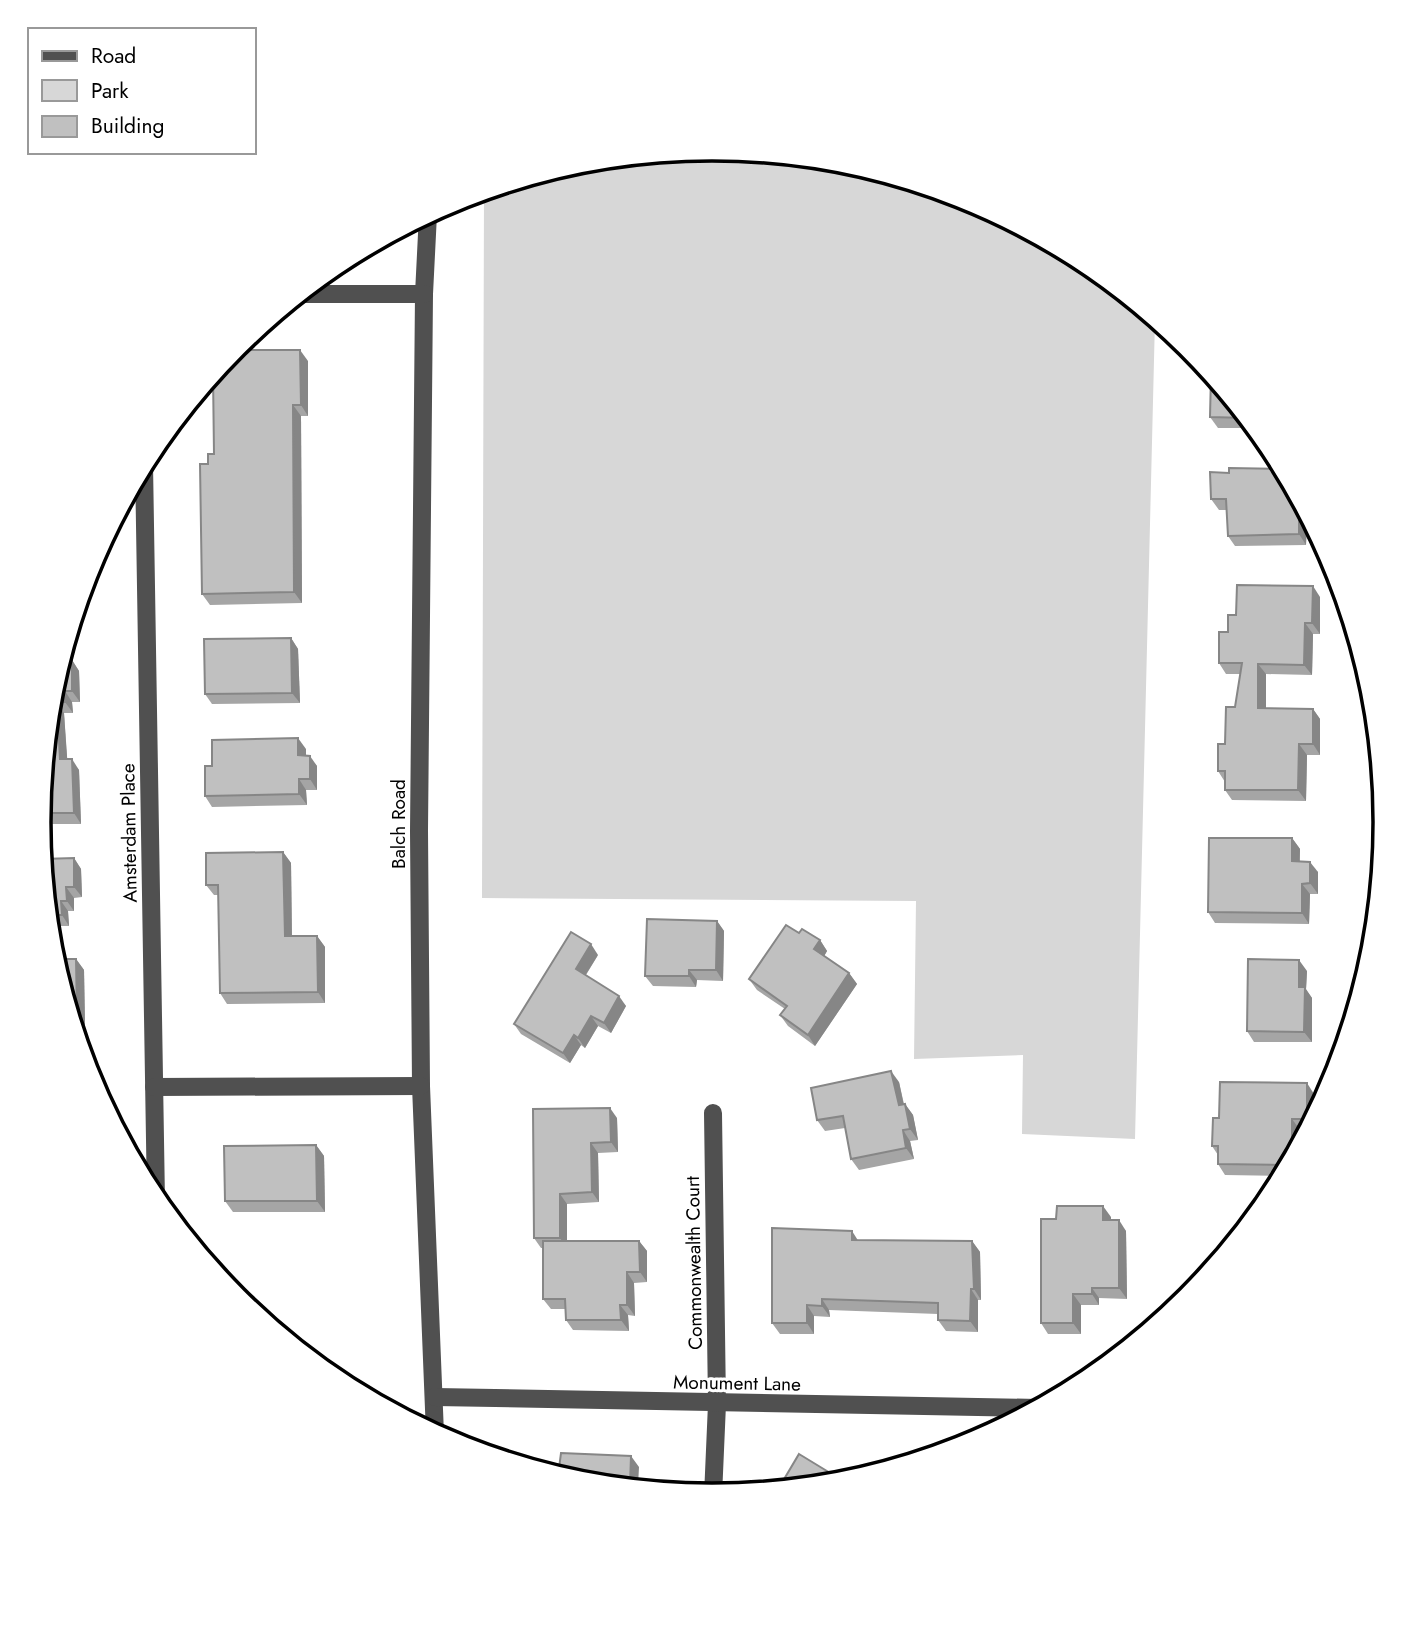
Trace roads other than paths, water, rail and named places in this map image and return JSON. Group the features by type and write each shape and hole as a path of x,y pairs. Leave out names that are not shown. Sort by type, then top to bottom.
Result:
{"street":[{"name":"Balch Road","path":"427,226 424,294 419,831 421,1086 435,1423"},
{"path":"315,294 424,294"},
{"name":"Amsterdam Place","path":"144,484 155,1179"},
{"path":"153,1087 421,1086"},
{"name":"Commonwealth Court","path":"713,1113 717,1404 714,1484"},
{"name":"Monument Lane","path":"435,1397 1018,1409"}]}
